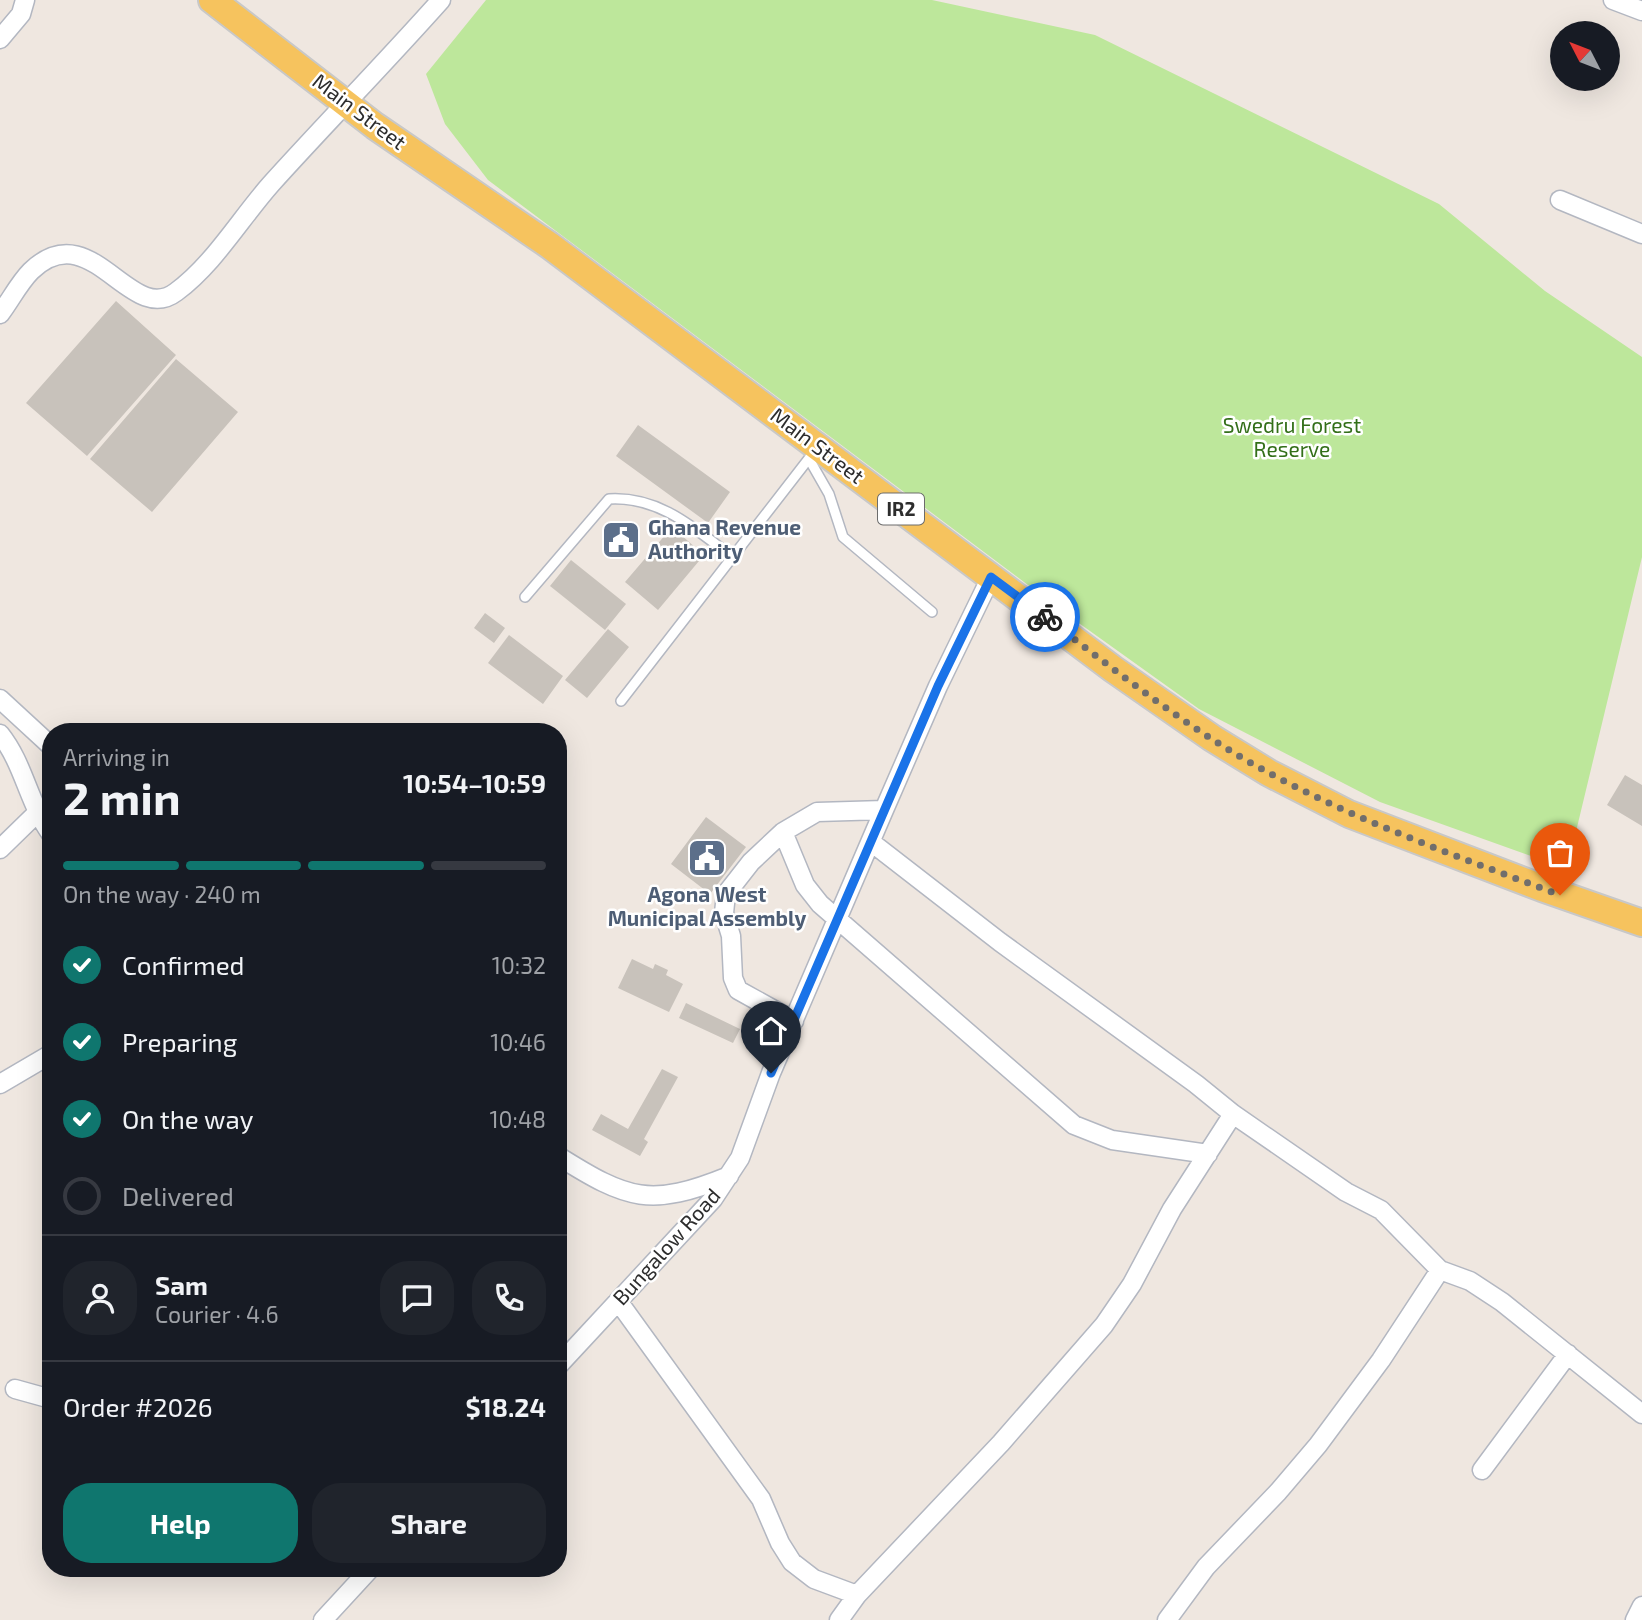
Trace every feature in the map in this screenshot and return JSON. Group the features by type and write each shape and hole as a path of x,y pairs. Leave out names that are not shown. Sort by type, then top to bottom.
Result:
{"main road":[{"name":"Main Street","path":"212,0 386,134 559,253 813,453 991,577 1113,669 1212,738 1269,773 1349,814 1642,923"}],"street":[{"path":"0,39 21,14 25,0"},
{"path":"0,314 30,271 49,258 65,253 83,255 142,295 159,300 175,294 206,263 269,187 440,0"},
{"path":"1613,0 1642,11"},
{"path":"1560,200 1642,234"},
{"name":"Bungalow Road","path":"567,1356 713,1199 740,1158 751,1124 884,810 938,686 991,577"},
{"path":"0,699 42,738"},
{"path":"0,734 19,760 42,820"},
{"path":"794,1021 738,990 733,978 731,936 724,913 726,894 751,862 783,832 817,812 884,810"},
{"path":"0,849 37,813"},
{"path":"783,832 805,885 838,920 1074,1125 1112,1140 1208,1154"},
{"path":"871,842 1000,943 1196,1084 1233,1114 1346,1192 1381,1210 1440,1270 1470,1281 1492,1295 1642,1414"},
{"path":"0,1084 42,1059"},
{"path":"839,1620 857,1595 1002,1443 1104,1325 1132,1284 1172,1209 1233,1114"},
{"path":"567,1161 618,1191 652,1197 696,1189 729,1176"},
{"path":"1167,1620 1206,1567 1278,1492 1318,1445 1381,1360 1440,1270"},
{"path":"618,1301 761,1499 780,1543 792,1562 814,1579 857,1595"},
{"path":"1482,1471 1568,1354"},
{"path":"15,1388 42,1396"},
{"path":"323,1620 364,1577"},
{"path":"1635,1620 1642,1606"}],"lane":[{"path":"621,701 813,453"},
{"path":"813,453 843,537 932,612"},
{"path":"525,597 609,499 633,498 672,512 734,558"}],"green space":[{"name":"Swedru Forest Reserve","path":"486,0 932,0 1095,35 1439,204 1545,291 1642,357 1642,557 1567,869 1380,802 1199,709 1076,621 488,180 445,124 426,74"}],"building":[{"path":"116,301 176,355 87,456 26,403"},
{"path":"176,359 238,412 152,512 90,459"},
{"path":"638,425 730,492 708,523 616,456"},
{"path":"672,527 704,555 658,610 625,582"},
{"path":"571,560 626,604 605,630 550,586"},
{"path":"485,613 505,628 494,643 474,628"},
{"path":"608,629 629,647 587,698 565,680"},
{"path":"509,635 563,676 543,704 488,663"},
{"path":"1625,775 1642,785 1642,826 1607,805"},
{"path":"706,817 746,847 710,894 671,864"},
{"path":"632,959 653,969 655,964 668,970 666,975 683,984 669,1012 618,988"},
{"path":"686,1003 740,1029 733,1043 679,1018"},
{"path":"662,1069 678,1077 644,1139 648,1142 640,1156 592,1130 601,1114 628,1129"}],"way so far":[{"path":"1045,617 1169,709 1269,773 1349,814 1560,895"}],"place":[{"name":"Ghana Revenue Authority","path":"621,540"},
{"name":"Agona West Municipal Assembly","path":"707,858"}],"route":[{"path":"771,1073 938,686 991,577 1045,617"}]}
